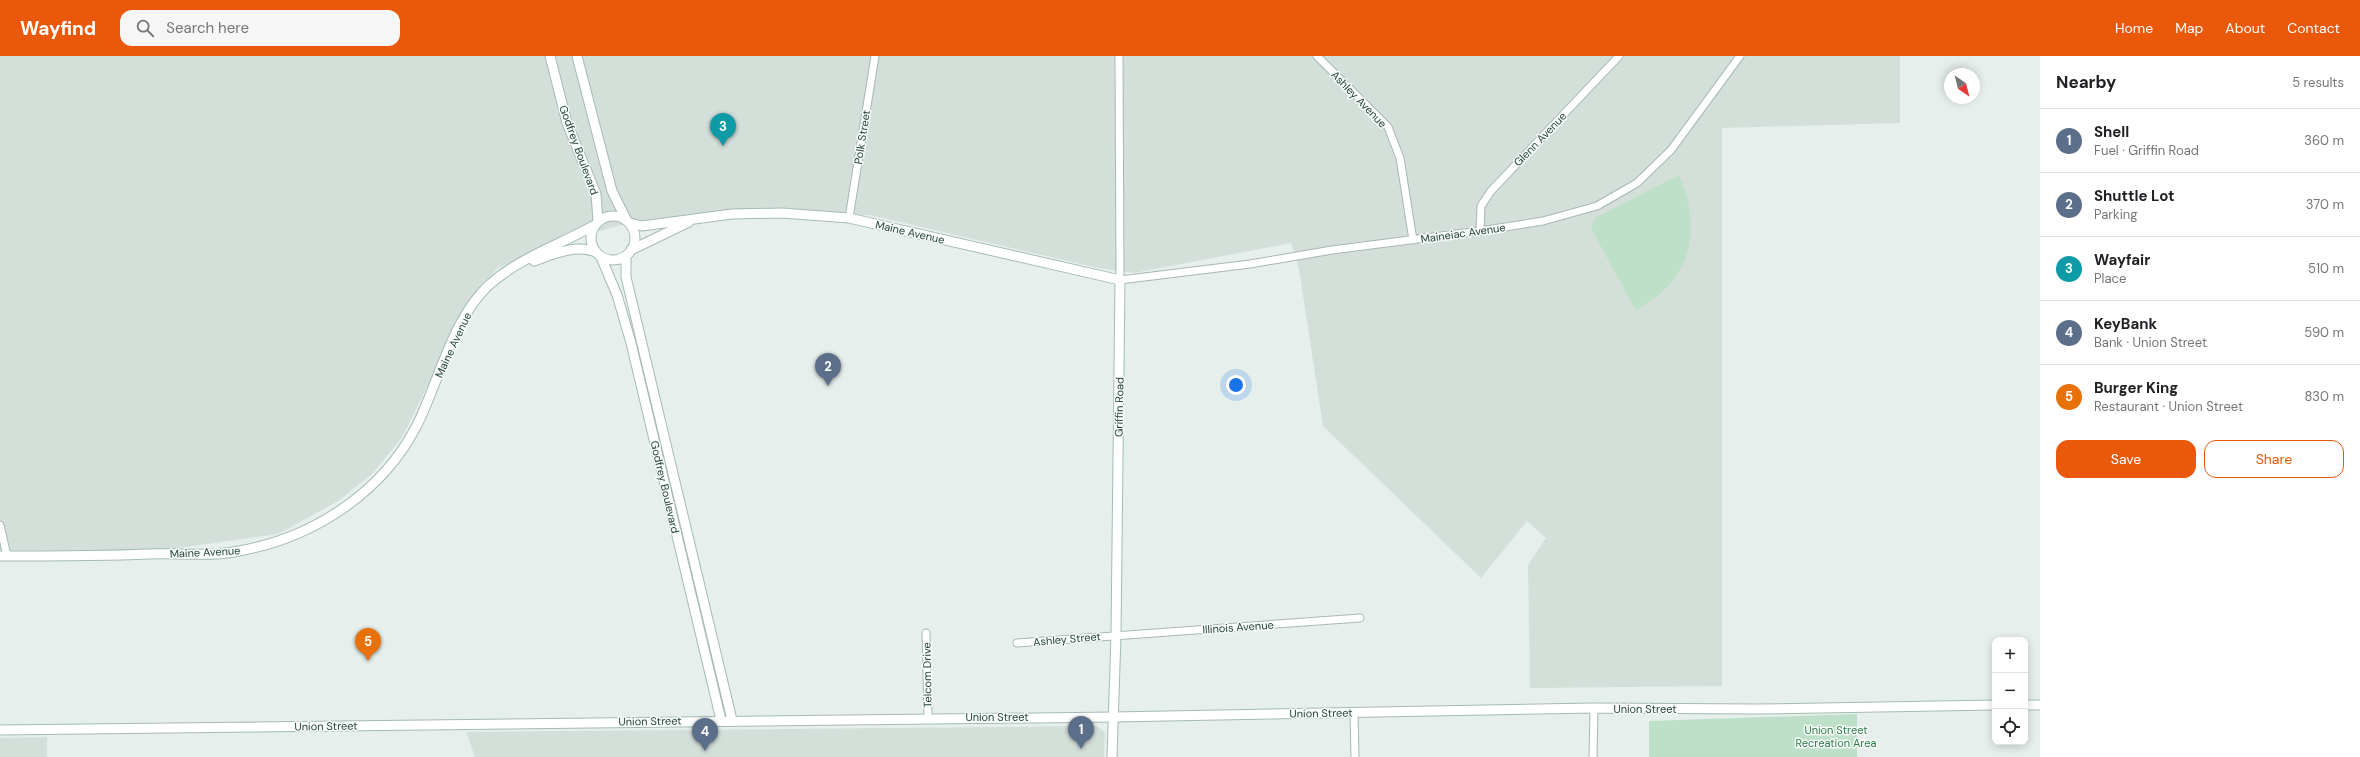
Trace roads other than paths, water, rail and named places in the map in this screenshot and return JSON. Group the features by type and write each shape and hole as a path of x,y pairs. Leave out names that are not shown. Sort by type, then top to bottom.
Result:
{"street":[{"name":"Godfrey Boulevard","path":"550,56 567,123 596,194 596,224"},
{"name":"Godfrey Boulevard","path":"577,56 612,191 628,221"},
{"name":"Polk Street","path":"849,218 875,56"},
{"name":"Griffin Road","path":"1112,757 1116,635 1120,280 1120,56"},
{"name":"Ashley Avenue","path":"1317,56 1388,127 1400,158 1413,240"},
{"name":"Glenn Avenue","path":"1480,231 1482,206 1491,191 1619,56"},
{"name":"Maineiac Avenue","path":"1120,280 1250,264 1332,250 1480,231 1543,221 1597,206 1637,183 1671,150 1740,56"},
{"name":"Maine Avenue","path":"628,221 642,226 696,218 782,213 849,218 1120,280"},
{"path":"614,215 628,221 635,236 629,253 614,260 598,255 590,240 596,224 614,215"},
{"name":"Maine Avenue","path":"629,253 696,218"},
{"name":"Maine Avenue","path":"4,556 237,552 283,540 321,523 376,482 393,462 416,427 467,314 489,285 510,269 596,224"},
{"name":"Maine Avenue","path":"510,269 565,251 588,249 598,255"},
{"name":"Godfrey Boulevard","path":"629,253 626,277 732,720"},
{"name":"Godfrey Boulevard","path":"598,255 617,295 631,342 721,720"},
{"path":"0,526 4,556"},
{"name":"Illinois Avenue","path":"1116,635 1360,618"},
{"name":"Telcom Drive","path":"926,633 928,717"},
{"name":"Ashley Street","path":"1017,643 1116,635"},
{"name":"Union Street","path":"0,730 928,717 1114,717 1594,708 1758,709 1992,705"},
{"path":"2028,705 2040,705"},
{"path":"1593,757 1594,708"},
{"path":"1354,713 1355,757"}],"place":[{"name":"Wayfair","path":"723,146"},
{"name":"Shuttle Lot","path":"828,386"},
{"name":"Burger King","path":"368,661"},
{"name":"Shell","path":"1081,749"},
{"name":"KeyBank","path":"705,751"}],"park label":[{"name":"Union Street Recreation Area","path":"1836,736"}]}
